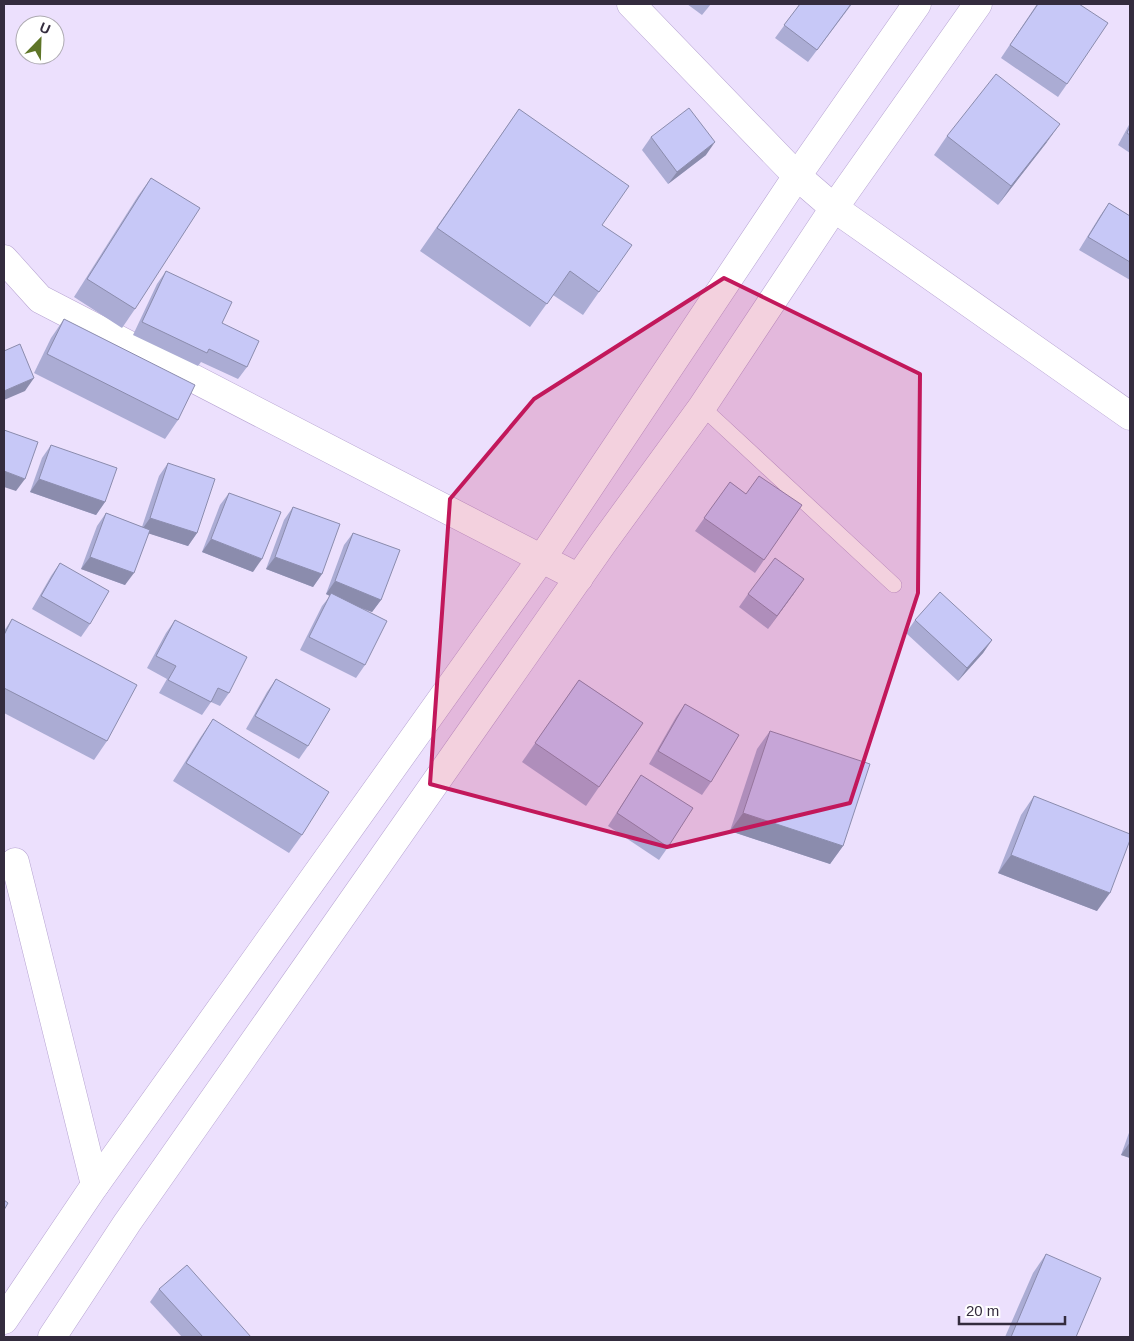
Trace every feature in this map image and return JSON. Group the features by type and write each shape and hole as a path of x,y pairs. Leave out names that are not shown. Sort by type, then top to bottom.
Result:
{"main road":[{"path":"631,4 797,176 834,208 1130,416"},
{"path":"4,1320 95,1185 542,558 797,176 917,4"},
{"path":"52,1337 127,1223 579,578 702,407 834,208 978,4"},
{"path":"4,259 40,300 579,578"},
{"path":"15,862 95,1185"}],"lane":[{"path":"702,407 894,585"}],"highlighted area":[{"path":"724,278 920,374 918,593 850,803 667,847 430,784 450,499 534,399"}],"building":[{"path":"800,4 851,4 817,50 784,25"},
{"path":"1038,4 1079,4 1108,23 1067,84 1010,45"},
{"path":"996,74 1060,124 1011,186 947,136"},
{"path":"689,108 715,142 677,172 651,137"},
{"path":"519,109 629,186 602,225 632,245 599,292 570,271 547,304 437,228"},
{"path":"151,178 200,208 135,309 87,279"},
{"path":"1109,203 1130,216 1130,262 1088,237"},
{"path":"166,271 232,302 222,323 259,341 247,367 209,349 207,353 142,322"},
{"path":"64,319 195,385 178,420 47,354"},
{"path":"20,344 34,378 4,391 4,351"},
{"path":"4,430 38,442 25,479 4,471"},
{"path":"51,445 117,468 105,502 39,479"},
{"path":"168,463 215,479 197,533 150,518"},
{"path":"759,476 802,505 764,560 704,518 730,482 746,494"},
{"path":"229,493 281,512 262,559 211,539"},
{"path":"293,507 340,524 322,574 275,557"},
{"path":"106,513 150,530 134,573 90,557"},
{"path":"353,533 400,550 381,600 335,581"},
{"path":"775,558 804,579 777,616 748,594"},
{"path":"60,563 109,591 90,624 41,596"},
{"path":"940,592 992,640 967,668 915,620"},
{"path":"331,593 387,621 365,665 309,637"},
{"path":"12,619 137,685 107,741 4,688 4,635"},
{"path":"175,620 247,657 229,693 218,688 211,702 168,680 176,666 156,656"},
{"path":"276,679 330,709 308,746 255,716"},
{"path":"579,680 643,723 599,787 535,743"},
{"path":"685,704 739,735 711,782 658,751"},
{"path":"213,719 329,792 302,835 186,763"},
{"path":"770,731 870,764 843,846 743,813"},
{"path":"641,775 693,808 668,847 617,813"},
{"path":"1034,796 1130,834 1130,840 1110,893 1011,855"},
{"path":"4,1200 8,1203 4,1210"},
{"path":"1046,1254 1101,1278 1076,1337 1011,1337"},
{"path":"187,1265 251,1337 203,1337 159,1289"}]}
